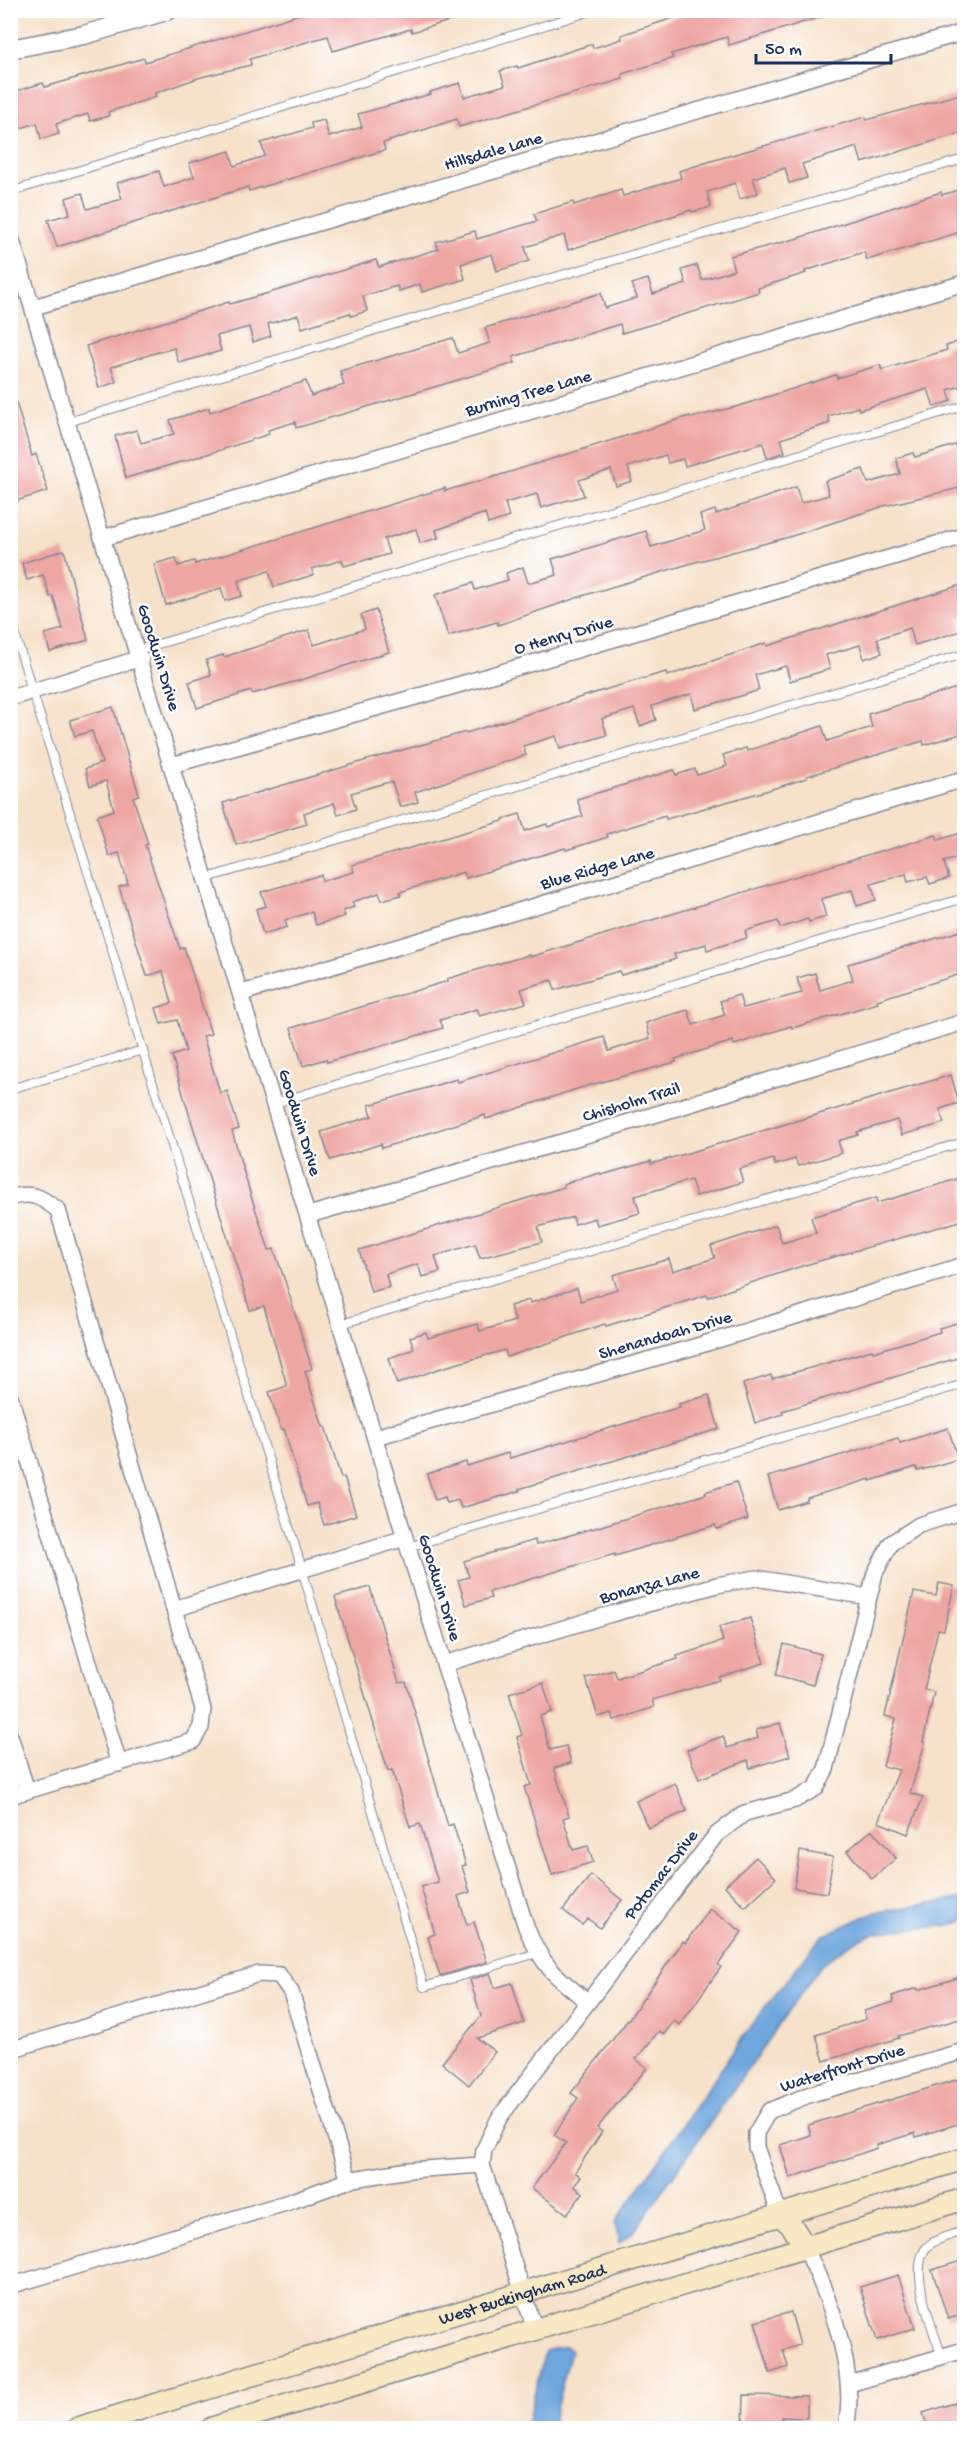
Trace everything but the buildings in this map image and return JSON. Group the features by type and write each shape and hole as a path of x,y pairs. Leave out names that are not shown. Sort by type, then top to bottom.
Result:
{"main road":[{"name":"West Buckingham Road","path":"78,2428 964,2159"},
{"path":"212,2428 964,2199"},
{"path":"780,2215 792,2226 805,2247"}],"street":[{"path":"10,49 84,35 169,10"},
{"name":"Hillsdale Lane","path":"34,308 964,32"},
{"name":"Goodwin Drive","path":"10,234 242,993 406,1543 526,1927 537,1953 551,1972 588,2001"},
{"name":"Burning Tree Lane","path":"103,538 964,283"},
{"name":"O Henry Drive","path":"172,765 444,689 964,536"},
{"path":"10,698 139,654"},
{"name":"Blue Ridge Lane","path":"242,993 964,779"},
{"name":"Chisholm Trail","path":"309,1215 964,1022"},
{"path":"10,1198 21,1194 41,1197 58,1210 203,1708 201,1727 193,1741 10,1796"},
{"name":"Shenandoah Drive","path":"375,1437 694,1347 964,1265"},
{"path":"10,1396 119,1764"},
{"name":"Potomac Drive","path":"482,2165 484,2150 498,2118 716,1834 745,1813 795,1800 816,1788 826,1769 875,1573 891,1544 919,1525 964,1511"},
{"path":"174,1609 302,1569 406,1543"},
{"name":"Bonanza Lane","path":"444,1664 611,1614 717,1585 756,1578 868,1598"},
{"path":"10,1736 27,1791"},
{"path":"10,2050 259,1974 279,1976 291,1992 349,2181"},
{"name":"Waterfront Drive","path":"780,2215 756,2147 756,2133 769,2111 811,2094 964,2051"},
{"path":"10,2286 289,2202 349,2181 409,2170 482,2165 535,2330"},
{"path":"805,2247 819,2276 843,2350 849,2384 846,2428"},
{"path":"849,2384 964,2350"}],"lane":[{"path":"10,192 594,10"},
{"path":"68,422 469,302 964,159"},
{"path":"139,654 964,406"},
{"path":"10,618 302,1569 424,1987 537,1953"},
{"path":"207,878 964,654"},
{"path":"275,1103 964,898"},
{"path":"10,1089 143,1050"},
{"path":"341,1324 964,1142"},
{"path":"406,1543 964,1384"},
{"path":"942,2357 923,2296 918,2269 921,2254 937,2240 964,2231"}],"water":[{"path":"964,1898 964,1921 943,1926 877,1933 855,1942 821,1965 633,2233 619,2243 615,2223 754,2021 822,1936 872,1913"},
{"path":"565,2346 571,2350 551,2428 526,2428 545,2351"}]}
